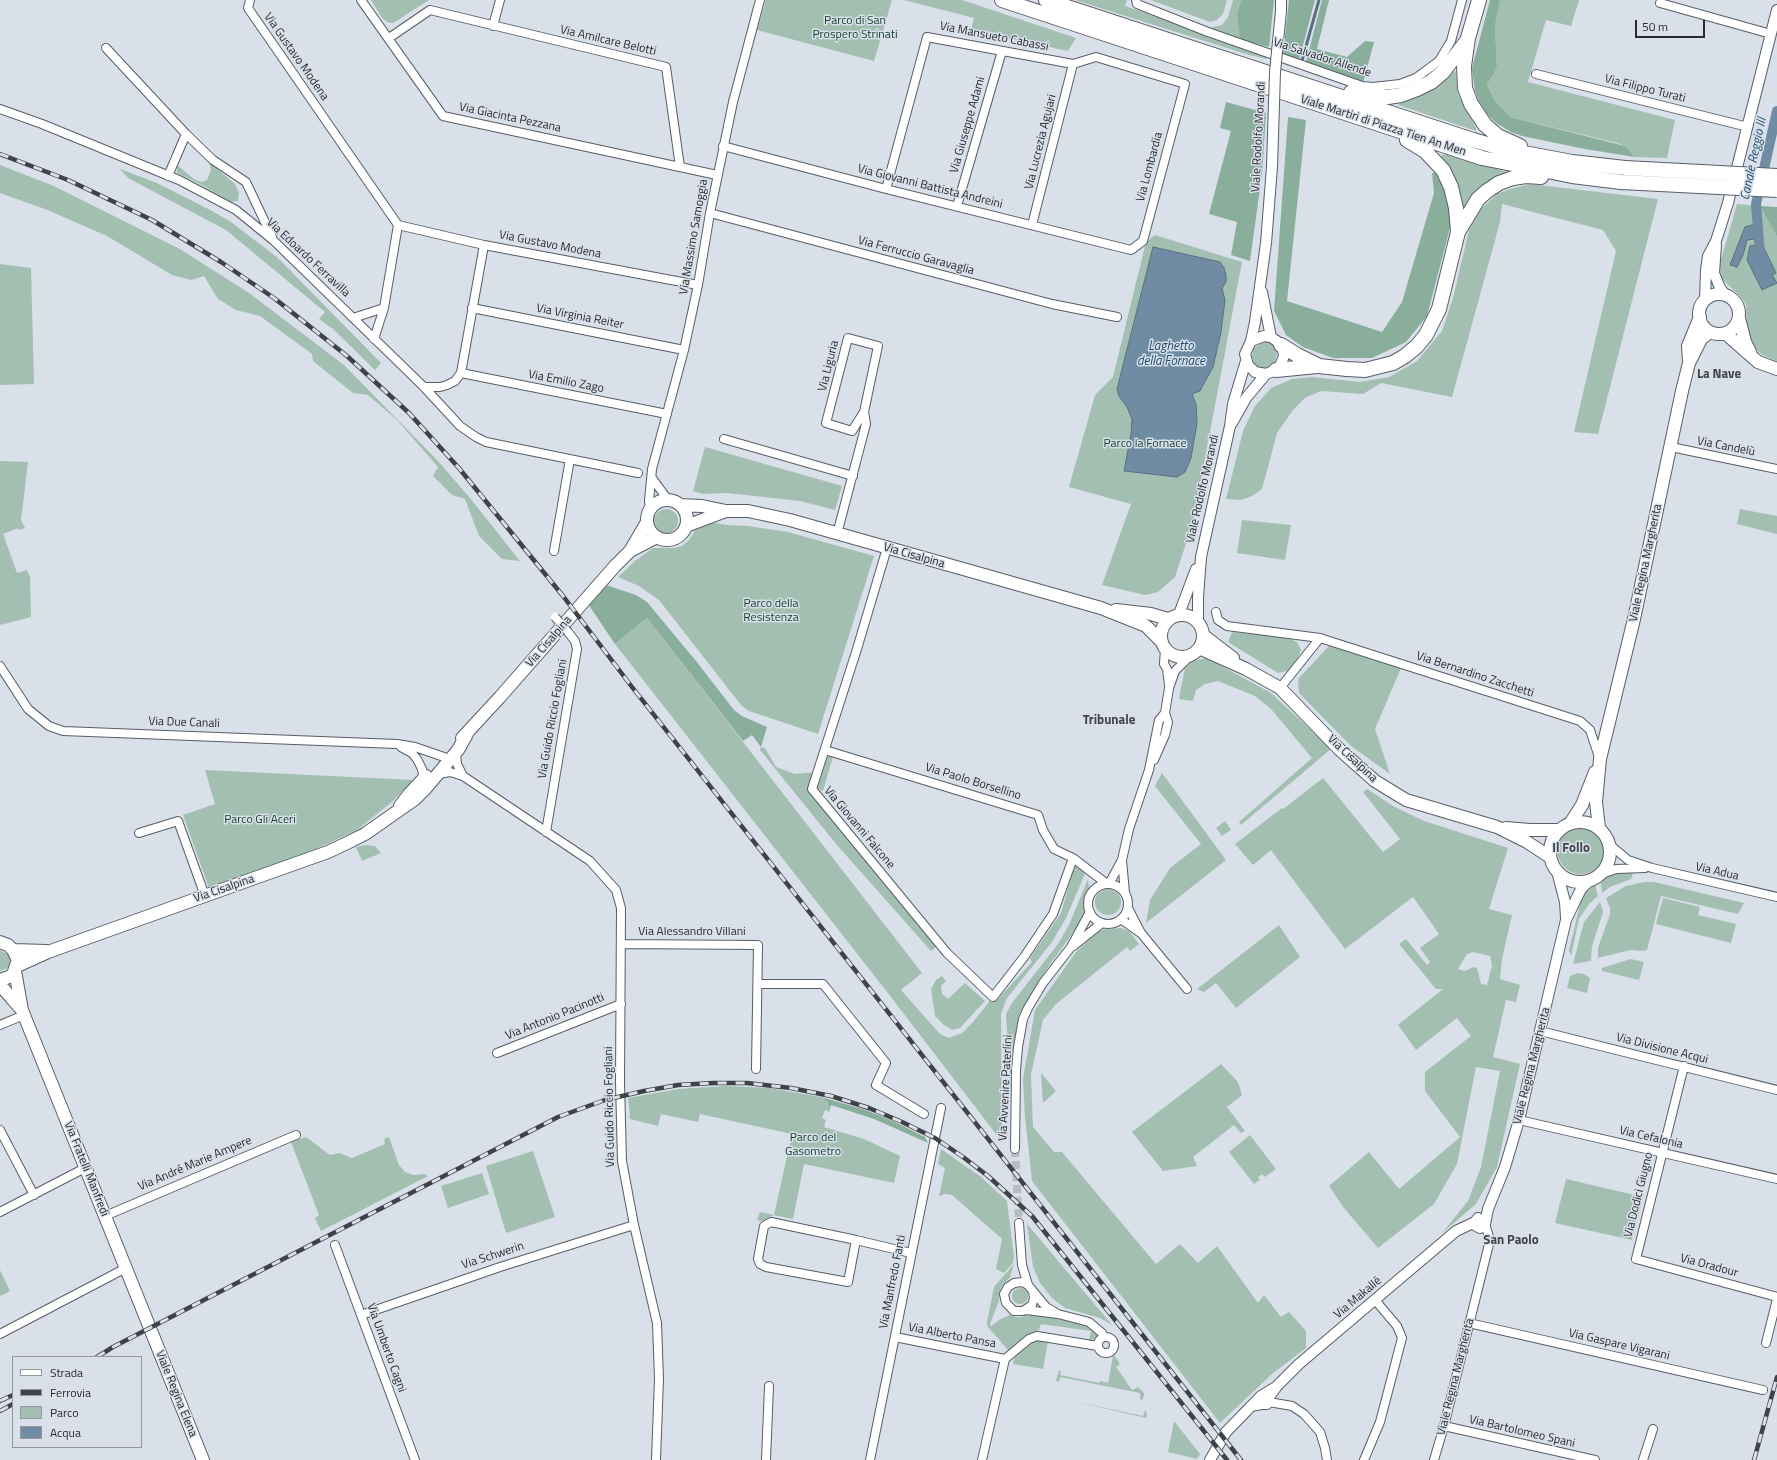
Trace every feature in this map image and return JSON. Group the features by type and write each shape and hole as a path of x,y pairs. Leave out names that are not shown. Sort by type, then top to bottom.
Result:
{"highway":[{"name":"Viale Martiri di Piazza Tien An Men","path":"1002,0 1482,158 1572,176 1621,182 1777,190"},
{"name":"Viale Martiri di Piazza Tien An Men","path":"1046,0 1473,140 1508,150 1572,162 1625,168 1777,176"},
{"path":"1479,0 1468,38 1464,78 1468,98 1475,112 1485,125 1498,136 1546,157"},
{"path":"1302,84 1339,88 1358,94 1375,97 1401,94 1431,82 1443,72 1456,57 1468,38"},
{"path":"1376,124 1426,151 1443,170 1455,198 1458,232"},
{"path":"1271,372 1319,366 1347,370 1365,370 1393,363 1417,346 1430,329 1439,309 1458,232 1478,199 1499,183 1512,178 1526,176 1572,176"},
{"path":"1276,341 1296,355 1319,366"}],"main road":[{"path":"1739,318 1734,327 1725,333 1720,334 1710,332 1705,328 1700,317 1700,311 1705,300 1715,295 1726,296 1735,302 1738,307 1745,342 1752,357"},
{"name":"Viale Regina Margherita","path":"1689,363 1688,346 1700,317"},
{"name":"Viale Regina Margherita","path":"1595,878 1605,869 1609,861 1610,853 1607,838 1599,828 1596,802 1600,761 1632,627 1689,363 1701,339 1710,332"},
{"path":"1725,333 1758,362 1777,369"},
{"path":"650,509 657,502 668,500"},
{"name":"Via Cisalpina","path":"668,500 680,505 702,506 726,511 748,511 790,520 1101,608 1146,626 1170,654 1176,657 1195,652 1246,669"},
{"path":"680,505 686,514 686,526"},
{"name":"Via Cisalpina","path":"394,813 410,793 468,734 615,566 630,551 647,522 650,509"},
{"name":"Via Cisalpina","path":"630,551 657,538 668,540 674,539 680,536 686,526 726,511"},
{"path":"647,522 648,528 657,538"},
{"name":"Via Cisalpina","path":"1101,608 1174,616 1186,615 1198,622"},
{"path":"1163,645 1161,629 1174,616"},
{"path":"1195,652 1203,635 1202,628 1198,622"},
{"name":"Via Cisalpina","path":"1203,635 1246,669 1280,688 1340,750 1375,781 1406,800 1497,827 1527,842 1550,857"},
{"name":"Via Cisalpina","path":"16,968 48,952 328,852 365,834 415,799 456,752 468,734"},
{"name":"Viale Regina Margherita","path":"1558,830 1571,822 1582,806 1600,761"},
{"path":"1571,822 1581,821 1590,823 1599,828"},
{"name":"Via Cisalpina","path":"1497,827 1530,830 1558,830"},
{"path":"1550,857 1551,842 1558,830"},
{"name":"Viale Regina Margherita","path":"1550,857 1556,871"},
{"path":"1556,871 1572,881 1581,882 1595,878"},
{"path":"1,941 14,950"},
{"name":"Via Cisalpina","path":"14,950 48,952"},
{"name":"Via Fratelli Manfredi","path":"14,950 18,960 16,968 23,1012 150,1328"},
{"path":"0,980 9,977 16,968"},
{"name":"Via Fratelli Manfredi","path":"0,984 23,1012"},
{"name":"Viale Regina Elena","path":"150,1328 203,1460"}],"street":[{"name":"Via Gustavo Modena","path":"250,0 248,8 398,225 484,245 698,285"},
{"name":"Via Giacinta Pezzana","path":"362,0 443,116 664,163 717,176"},
{"path":"493,26 500,0"},
{"name":"Via Massimo Samoggia","path":"650,509 649,501 652,469 684,350 698,285 723,146 760,0"},
{"name":"Via Salvador Allende","path":"1136,0 1137,4 1208,32 1362,86 1373,87 1400,84 1416,78 1439,61 1446,52 1451,41 1462,0"},
{"name":"Viale Rodolfo Morandi","path":"1198,622 1201,557 1230,426 1233,404 1246,361 1246,349 1251,341 1260,276 1269,208 1275,72 1282,0"},
{"path":"1660,3 1771,34"},
{"name":"Via Amilcare Belotti","path":"389,38 430,10 666,67 680,168"},
{"path":"1726,296 1720,288 1714,272 1716,241 1748,127 1777,10"},
{"name":"Via Mansueto Cabassi","path":"886,189 927,36 1074,64 1096,57 1185,84"},
{"path":"106,48 186,134 213,160 246,182 273,240"},
{"name":"Via Giuseppe Adami","path":"957,206 1002,51"},
{"name":"Via Lucrezia Agujari","path":"1032,225 1074,64"},
{"name":"Via Filippo Turati","path":"1536,74 1748,127"},
{"name":"Via Lombardia","path":"1131,250 1143,241 1185,84"},
{"name":"Via Edoardo Ferravilla","path":"0,109 42,124 168,176 236,210 273,240 424,387 460,426 476,437 486,442 638,473"},
{"path":"168,176 186,134"},
{"name":"Via Giovanni Battista Andreini","path":"723,146 886,189 1131,250"},
{"name":"Via Ferruccio Garavaglia","path":"710,213 1052,304 1117,317"},
{"path":"374,339 384,308 398,225"},
{"path":"1705,300 1708,256 1716,241"},
{"path":"424,387 440,387 447,385 455,381 461,373 484,245"},
{"name":"Viale Rodolfo Morandi","path":"1230,426 1246,398 1271,372 1280,366 1284,356 1276,341 1264,307 1260,276"},
{"path":"353,318 384,308"},
{"name":"Via Virginia Reiter","path":"472,308 684,350"},
{"path":"1251,341 1258,337 1276,341"},
{"name":"Via Liguria","path":"837,534 866,424 864,412 878,346 848,338 826,423 852,431 864,412"},
{"path":"1246,361 1255,372 1271,372"},
{"name":"Via Emilio Zago","path":"461,373 667,414"},
{"path":"724,439 853,476"},
{"name":"Via Candelù","path":"1671,447 1777,469"},
{"path":"554,551 570,460"},
{"path":"652,478 668,500"},
{"name":"Via Giovanni Falcone","path":"887,548 857,649 812,789 948,953 993,997 1024,957 1053,914 1073,858"},
{"name":"Viale Rodolfo Morandi","path":"1174,616 1201,557"},
{"name":"Via Bernardino Zacchetti","path":"1216,612 1218,620 1227,626 1320,638 1580,721 1590,730 1600,761"},
{"name":"Via Guido Riccio Fogliani","path":"546,832 578,649 575,640 555,617"},
{"path":"1280,688 1320,638"},
{"path":"1163,645 1164,664 1167,669 1169,688"},
{"path":"1187,989 1142,933 1128,908 1122,860 1128,829 1149,770 1165,735 1168,722 1164,713 1169,688 1175,672 1195,652"},
{"name":"Via Due Canali","path":"0,666 28,709 49,726 63,731 397,744 415,747 444,757"},
{"path":"397,744 412,753 417,759 422,769 423,775 421,782"},
{"name":"Via Paolo Borsellino","path":"825,750 1038,814 1043,830 1054,849 1073,858 1108,884"},
{"path":"456,752 457,764 463,776"},
{"name":"Via Guido Riccio Fogliani","path":"438,774 450,772 463,776 590,861 616,890 621,908 622,1161 634,1224 657,1323 659,1379 656,1460"},
{"path":"139,833 178,821 205,896"},
{"name":"Via Adua","path":"1609,844 1628,860 1652,868 1777,897"},
{"path":"1108,884 1122,860"},
{"name":"Via Adua","path":"1595,878 1616,869 1652,868"},
{"name":"Via Paolo Borsellino","path":"1089,871 1096,888"},
{"name":"Viale Regina Margherita","path":"1556,871 1565,902 1566,920"},
{"name":"Viale Regina Margherita","path":"1434,1460 1444,1426 1490,1240 1481,1222 1488,1209 1505,1167 1519,1120 1566,920 1581,890 1595,878"},
{"path":"1096,888 1108,884 1117,886 1125,893"},
{"name":"Via Avvenire Paterlini","path":"1015,1149 1016,1070 1023,1019 1043,984 1071,948 1090,912 1089,899 1096,888"},
{"path":"1128,908 1121,919 1142,933"},
{"path":"1090,912 1094,918 1102,923"},
{"name":"Via Avvenire Paterlini","path":"1071,948 1102,923 1113,924 1121,919"},
{"name":"Via Alessandro Villani","path":"621,944 758,945 756,1069"},
{"path":"758,984 823,984 886,1063 876,1085 924,1114"},
{"name":"Via Antonio Pacinotti","path":"497,1052 621,1004"},
{"path":"0,1025 23,1012"},
{"name":"Via Divisione Acqui","path":"1540,1031 1777,1090"},
{"name":"Via Dodici Giugno","path":"1636,1259 1684,1066"},
{"name":"Via Manfredo Fanti","path":"870,1460 941,1108"},
{"name":"Via Cefalonia","path":"1519,1120 1777,1179"},
{"path":"0,1130 34,1195"},
{"name":"Via André Marie Ampere","path":"104,1216 296,1135"},
{"path":"0,1212 85,1168"},
{"path":"856,1240 848,1282 766,1266 760,1264 758,1259 764,1226 770,1222 856,1240 911,1253"},
{"name":"Via Makallé","path":"1210,1460 1226,1432 1316,1349 1456,1231 1481,1222"},
{"path":"1019,1223 1022,1262 1031,1289 1033,1302 1026,1310"},
{"name":"Via Schwerin","path":"361,1315 445,1285 634,1224"},
{"name":"Via Umberto Cagni","path":"335,1245 415,1460"},
{"name":"Via Oradour","path":"1636,1259 1777,1298"},
{"path":"1022,1262 1014,1283 1022,1282 1031,1289"},
{"path":"0,1334 126,1268"},
{"name":"Via Alberto Pansa","path":"982,1460 1005,1359 1032,1337 1037,1336 1098,1346 1101,1351 1105,1353 1110,1352 1114,1348 1112,1339 1104,1337 1102,1333 1089,1322 1058,1314 1026,1310 1019,1312 1014,1311 1006,1303 1005,1291 1014,1283"},
{"name":"Via Alberto Pansa","path":"1031,1289 1046,1307 1058,1314"},
{"path":"1766,1343 1777,1298"},
{"path":"1364,1460 1380,1422 1402,1338 1397,1326 1375,1300"},
{"name":"Via Gaspare Vigarani","path":"1469,1323 1763,1390"},
{"name":"Via Alberto Pansa","path":"895,1337 1005,1359"},
{"path":"1098,1346 1100,1340 1104,1337"},
{"path":"766,1460 769,1386"},
{"path":"1262,1400 1292,1406 1304,1414 1320,1432 1327,1460"},
{"name":"Via Bartolomeo Spani","path":"1444,1426 1595,1460"},
{"path":"1644,1460 1653,1429"}],"green space":[{"path":"371,0 429,0 393,23 389,23 382,18"},
{"name":"Parco di San Prospero Strinati","path":"766,0 892,0 874,61 757,30"},
{"name":"Parco di San Prospero Strinati","path":"904,0 962,0 1076,38 1068,51 971,30 974,18"},
{"path":"1075,0 1127,0 1125,6 1267,56 1267,59 1249,55"},
{"path":"1151,0 1227,0 1223,14 1217,20 1210,22"},
{"path":"1233,0 1241,0 1237,14 1243,40 1209,28 1222,25 1228,17"},
{"path":"1241,0 1274,0 1269,47 1243,40 1240,37 1237,14"},
{"path":"1289,0 1315,0 1299,60 1283,54"},
{"path":"1322,0 1329,0 1317,49 1347,57 1365,41 1374,42 1363,83 1306,62"},
{"path":"1490,0 1500,0 1495,26 1497,68 1487,85 1495,101 1510,117 1625,146 1635,157 1585,149 1522,136 1511,132 1496,123 1487,114 1475,91 1472,68"},
{"path":"1500,0 1579,0 1571,26 1546,20 1528,82 1675,120 1667,158 1635,157 1625,146 1617,143 1510,117 1495,101 1487,85 1497,68 1495,26"},
{"path":"1453,71 1456,72 1458,94 1476,128 1476,131 1398,105 1403,101 1435,87 1447,78"},
{"path":"1226,102 1266,113 1262,174 1250,261 1231,255 1237,222 1209,214 1231,131 1220,128"},
{"path":"1288,117 1306,120 1287,301 1382,332 1402,302 1434,193 1432,173 1441,173 1450,197 1451,224 1427,316 1406,342 1372,358 1333,358 1303,347 1286,335 1274,311"},
{"path":"1446,154 1507,172 1508,175 1463,212 1441,158 1442,155"},
{"path":"209,162 235,184 239,193 238,201 230,202 200,184 177,173 177,165 194,179 201,182 207,180 211,170"},
{"path":"0,165 54,186 180,249 249,293 344,365 438,461 470,498 520,561 502,559 479,536 465,499 452,495 433,476 438,467 397,420 368,395 353,393 313,361 312,354 260,316 236,310 218,299 204,276 191,280 172,275 107,236 45,209 0,193"},
{"path":"120,169 157,183 231,222 278,258 381,363 375,370 333,329 319,319 325,312 226,230 128,178"},
{"path":"1530,184 1658,199 1598,434 1574,432 1616,251 1603,230 1502,204 1500,222 1452,397 1381,383 1363,394 1321,391 1305,398 1293,410 1277,433 1262,489 1252,496 1241,500 1226,499 1243,431 1255,406 1271,388 1292,379 1312,377 1360,382 1389,377 1417,361 1442,331 1453,298 1469,230 1481,209 1497,194"},
{"path":"1737,204 1760,206 1777,237 1777,361 1762,355 1752,345 1747,334 1746,305 1740,296 1723,280 1719,267"},
{"path":"1760,206 1777,207 1777,237"},
{"name":"Parco la Fornace","path":"1155,235 1242,262 1193,522 1175,577 1158,592 1145,595 1102,585 1131,504 1069,487 1095,395 1113,377 1146,242"},
{"path":"0,264 31,268 34,384 0,385"},
{"path":"1264,341 1273,344 1277,352 1275,362 1267,369 1258,368 1254,363 1252,356 1254,348"},
{"path":"705,447 842,486 835,510 800,501 727,493 703,494 693,491"},
{"path":"0,461 28,462 21,520 25,528 18,530 18,528 3,534 17,573 27,570 30,577 31,617 0,625"},
{"path":"666,509 675,512 678,521 675,530 666,533 657,530 654,521 657,512"},
{"path":"1740,509 1777,516 1777,534 1737,524"},
{"path":"1242,520 1291,525 1285,560 1237,553"},
{"name":"Parco della Resistenza","path":"710,522 788,532 874,556 818,734 749,711 741,705 659,600 639,586 618,577 635,561 653,548 673,548 682,546 689,540 697,527"},
{"path":"606,585 636,595 647,602 734,710 742,716 767,727 761,747 752,735 743,741 647,618 615,644 588,604"},
{"path":"647,618 922,973 901,990 940,1034 949,1038 962,1033 993,997 996,1001 1032,962 1030,958 1061,913 1076,861 1087,869 1066,918 1052,942 1007,998 1001,1014 1002,1142 891,997 615,644"},
{"path":"1232,632 1285,637 1297,642 1301,650 1296,662 1290,670 1278,673 1228,642"},
{"path":"1329,646 1401,668 1375,729 1390,774 1351,746 1299,693 1298,679"},
{"path":"1207,658 1271,693 1331,749 1241,825 1239,822 1312,758 1271,709 1255,696 1218,681 1205,684 1196,690 1193,701 1179,699 1185,668 1193,661"},
{"path":"829,738 834,753 823,791 813,787 940,944 931,951 837,845 760,750 761,747 765,748 776,767 795,774 817,772"},
{"name":"Parco Gli Aceri","path":"205,770 413,780 393,801 357,830 316,849 209,888 183,815 215,804"},
{"path":"1162,773 1226,860 1146,923 1150,900 1170,868 1201,844 1155,786"},
{"path":"1323,778 1383,852 1400,839 1363,792 1367,789 1393,806 1424,821 1508,848 1489,909 1512,915 1502,959 1500,979 1520,985 1516,1002 1506,1000 1493,1057 1520,1064 1497,1167 1476,1204 1442,1233 1468,1201 1481,1167 1500,1071 1476,1067 1457,1164 1434,1204 1378,1248 1344,1208 1329,1186 1369,1152 1399,1189 1460,1137 1425,1091 1425,1072 1471,1036 1457,1018 1416,1050 1398,1025 1443,989 1436,989 1399,944 1406,939 1427,965 1430,962 1420,948 1439,934 1413,897 1345,949 1271,850 1253,865 1235,844 1282,808 1283,809","holes":["1473,952 1490,956 1492,966 1487,985 1481,984 1477,968 1472,967 1466,971 1458,969 1467,954"]},
{"path":"1225,821 1231,830 1222,836 1216,828"},
{"path":"1576,826 1586,826 1598,833 1605,845 1605,855 1598,867 1586,874 1576,874 1568,870 1561,863 1557,855 1557,845 1561,837 1568,830"},
{"path":"365,845 375,846 381,853 362,861 356,847"},
{"path":"1634,871 1631,879 1610,887 1602,893 1601,884 1605,878 1615,873"},
{"path":"1088,879 1089,888 1085,899 1085,911 1082,920 1046,970 1019,1015 1013,1049 1011,1091 1006,1014 1012,1003 1058,944 1069,925"},
{"path":"1644,882 1654,882 1744,903 1738,914 1661,896 1647,950 1630,950 1598,958 1598,948 1610,914 1610,908 1606,898 1626,886"},
{"path":"1595,885 1598,896 1589,904 1579,919 1571,956 1569,950 1581,900 1585,893"},
{"path":"1108,889 1117,893 1121,902 1117,911 1108,915 1099,911 1095,902 1099,893"},
{"path":"1663,898 1700,907 1698,915 1736,924 1731,943 1656,924"},
{"path":"1600,902 1603,912 1592,946 1591,961 1573,964 1584,922"},
{"path":"1279,925 1300,957 1236,1008 1216,983 1204,992 1197,989"},
{"path":"1121,928 1129,931 1139,944 1130,951 1127,947 1056,1004 1043,1020 1031,1074 1033,1127 1054,1152 1062,1152 1156,1264 1180,1244 1198,1263 1217,1246 1258,1303 1264,1295 1281,1317 1289,1312 1306,1331 1306,1348 1272,1374 1220,1423 1032,1181 1025,1116 1023,1079 1035,1010 1076,952 1099,930"},
{"path":"0,950 8,955 11,961 8,968 0,971"},
{"path":"1631,959 1644,962 1639,980 1602,971 1602,968"},
{"path":"1578,973 1584,974 1590,978 1587,993 1567,988 1570,976"},
{"path":"942,976 946,981 941,986 942,994 948,999 965,983 985,1001 960,1028 952,1030 944,1025 935,1016 931,989 936,980"},
{"path":"1221,1064 1238,1082 1242,1095 1227,1107 1245,1131 1241,1133 1234,1125 1193,1157 1197,1166 1163,1171 1132,1132"},
{"path":"1041,1073 1056,1091 1043,1103"},
{"name":"Parco del Gasometro","path":"725,1086 770,1088 821,1097 828,1102 829,1112 825,1110 822,1118 826,1120 824,1127 864,1139 900,1156 894,1183 804,1164 793,1219 774,1215 792,1134 700,1114 698,1122 661,1114 658,1126 630,1119 629,1116 628,1098 678,1089"},
{"path":"821,1097 866,1110 895,1122 925,1137 928,1143 874,1119 831,1105 829,1112 828,1102"},
{"path":"1250,1135 1276,1169 1265,1177 1262,1174 1258,1177 1260,1180 1254,1184 1229,1152"},
{"path":"306,1137 330,1155 339,1153 352,1158 385,1144 384,1139 389,1137 399,1165 405,1172 413,1175 424,1174 428,1176 321,1231 315,1218 319,1215 291,1142"},
{"path":"941,1149 981,1177 1007,1201 1014,1257 1013,1263 1004,1273 996,1269 1002,1239 952,1195 945,1194 939,1196 945,1168 938,1164"},
{"path":"533,1151 555,1217 506,1233 486,1166"},
{"path":"482,1173 489,1194 448,1208 441,1186"},
{"path":"1566,1179 1643,1197 1632,1240 1555,1223"},
{"path":"760,1212 774,1215 762,1221 757,1220"},
{"path":"1027,1224 1112,1325 1100,1318 1065,1308 1052,1298 1040,1283 1033,1267"},
{"path":"1014,1264 1010,1277 1001,1287 999,1301 990,1324 991,1326 1014,1313 1015,1317 1021,1317 1042,1312 1080,1319 1102,1333 1090,1341 1091,1331 1041,1324 1039,1330 1028,1334 1009,1351 987,1326 987,1322 994,1287"},
{"path":"0,1270 10,1291 0,1296"},
{"path":"1017,1288 1023,1288 1028,1293 1026,1302 1023,1304 1017,1304 1012,1299 1012,1293"},
{"path":"1035,1340 1048,1341 1043,1369 1013,1364 1014,1357"},
{"path":"1113,1356 1115,1356 1120,1364 1116,1367 1132,1390 1138,1387 1144,1393 1142,1400 1140,1399 1140,1393 1060,1377 1059,1382 1056,1381 1059,1370 1061,1371 1060,1375 1099,1383 1100,1381 1108,1383"},
{"path":"1073,1401 1143,1416 1145,1410 1147,1414 1146,1418"},
{"path":"1174,1421 1200,1454 1197,1459 1168,1452"}],"water":[{"path":"1752,225 1754,227 1756,239 1747,240 1743,255 1737,267 1730,265 1745,227"},
{"path":"1760,244 1760,246 1763,246 1776,273 1772,275 1777,283 1762,290 1747,260 1750,246"},
{"name":"Laghetto della Fornace","path":"1153,247 1220,262 1226,275 1226,282 1222,288 1225,300 1221,332 1213,367 1200,391 1192,394 1196,404 1197,423 1191,458 1185,472 1177,477 1124,471 1131,434 1132,419 1127,407 1119,396 1117,389"}],"waterway":[{"path":"1301,64 1319,0"},
{"name":"Canale Reggio III","path":"1761,256 1756,204 1777,111"}],"tunnel":[{"path":"1015,1149 1019,1223"}],"railway":[{"path":"0,154 68,180 152,220 221,262 274,298 347,356 409,413 458,467 563,596 632,687 1241,1460"},
{"path":"99,1356 113,1347 558,1117 605,1100 644,1091 678,1085 747,1083 791,1088 831,1096 869,1108 935,1138 988,1176 1032,1216 1227,1460"},
{"path":"1754,1460 1777,1377"},
{"path":"0,1401 12,1395"},
{"path":"0,1411 12,1405"}],"district":[{"name":"La Nave","path":"1719,375"},
{"name":"Tribunale","path":"1109,721"},
{"name":"Il Follo","path":"1571,849"},
{"name":"San Paolo","path":"1511,1241"}]}
